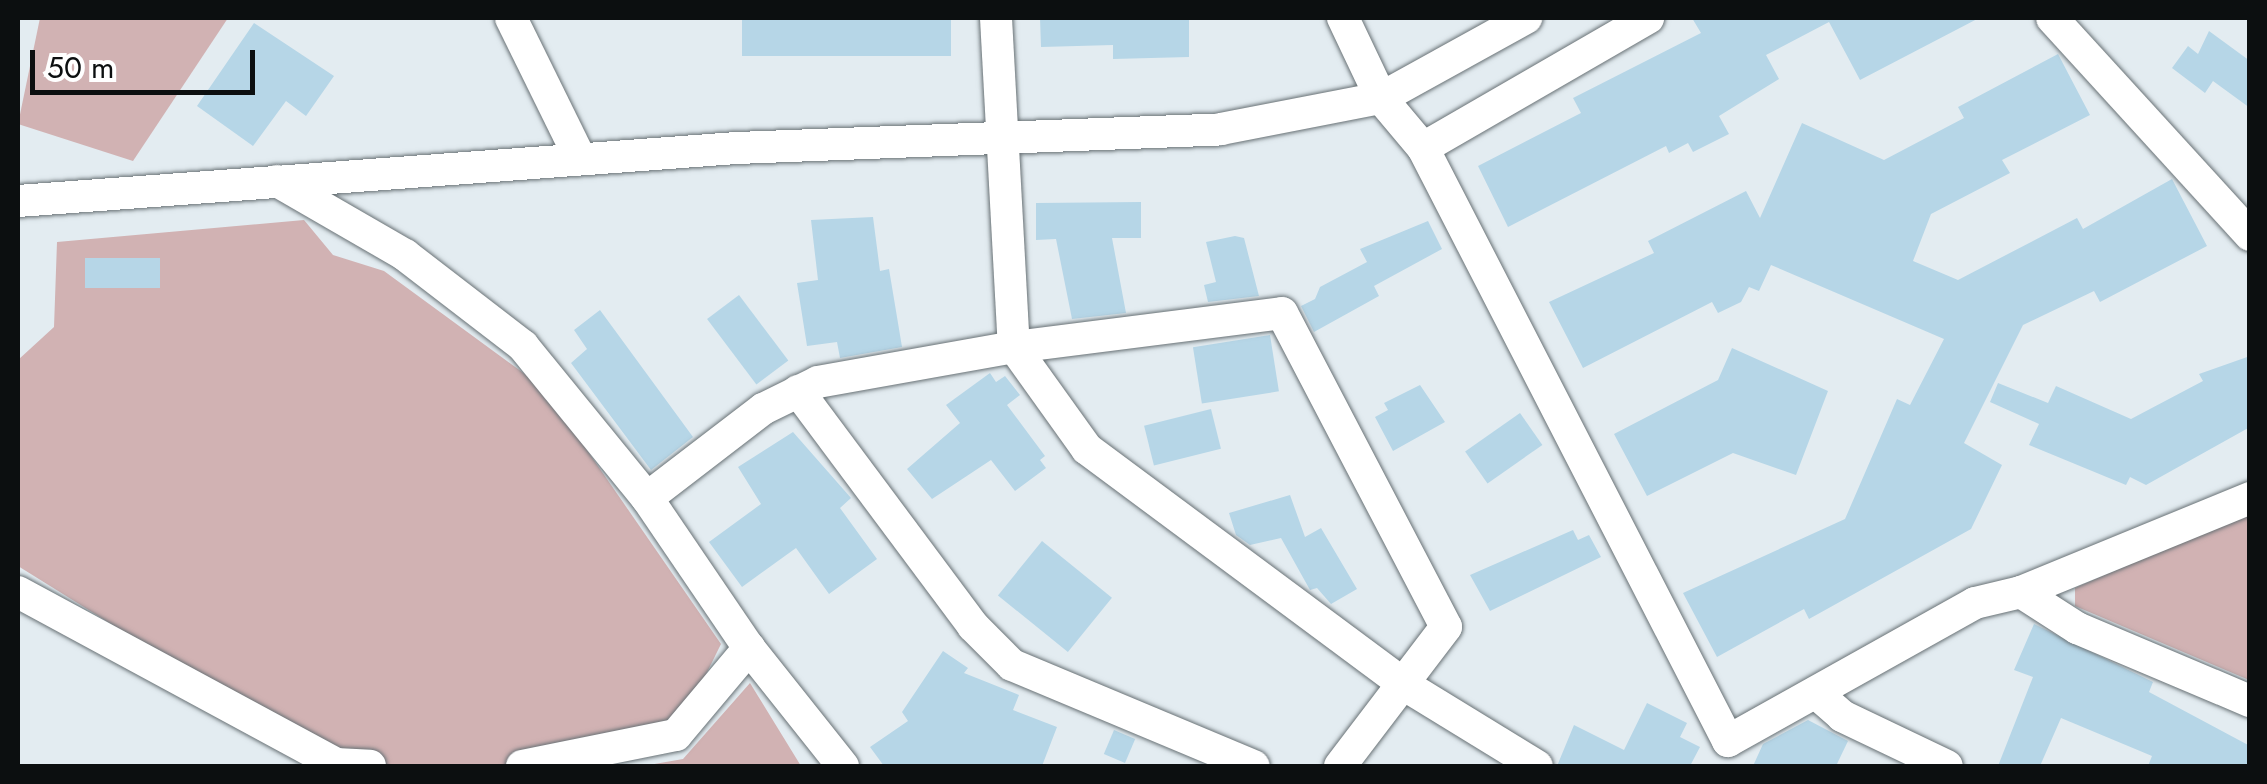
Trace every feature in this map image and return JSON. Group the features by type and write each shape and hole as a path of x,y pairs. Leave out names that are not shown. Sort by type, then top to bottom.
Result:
{"street":[{"path":"512,18 580,158"},
{"path":"996,18 1014,347 1086,449 1403,684 1537,766"},
{"path":"1343,18 1381,98 1423,148 1721,754 1816,693 1976,603 2022,592 2250,498"},
{"path":"18,201 192,193 277,181 580,158 1220,129 1381,98 1526,18"},
{"path":"1423,148 1648,18"},
{"path":"2052,18 2250,235"},
{"path":"277,181 405,254 523,346 647,498 749,648 842,766"},
{"path":"647,498 762,409 818,382 1014,347 1282,312 1446,627 1340,766"},
{"path":"798,391 973,626 1012,665 1254,766"},
{"path":"18,592 336,764 370,766"},
{"path":"2022,592 2077,628 2250,701"},
{"path":"522,766 676,735 749,648"},
{"path":"1816,693 1842,716 1947,766"}],"shaded area":[{"path":"40,18 228,18 133,161 18,124"},
{"path":"304,220 333,255 384,271 544,388 721,644 676,735 522,766 336,764 18,566 18,360 54,327 57,242"},
{"path":"2249,512 2249,680 2075,606 2075,588"},
{"path":"750,683 801,766 643,766 683,759"}],"building":[{"path":"742,18 951,18 951,56 742,56"},
{"path":"1040,18 1189,18 1189,57 1113,59 1113,45 1041,47"},
{"path":"1692,18 1979,18 1860,80 1829,22 1766,55 1779,79 1719,116 1729,134 1693,152 1688,143 1669,153 1666,146 1508,227 1478,166 1581,113 1573,98 1701,33"},
{"path":"254,23 334,76 306,116 286,101 253,146 197,106"},
{"path":"2209,31 2250,61 2250,108 2213,81 2205,93 2172,68 2188,46 2198,54"},
{"path":"2058,54 2090,115 2002,160 2010,173 1931,214 1913,261 1958,280 2077,218 2083,229 2172,179 2207,246 2100,302 2094,291 2023,325 1964,443 2002,465 1971,529 1809,619 1804,609 1717,657 1683,593 1845,519 1897,399 1910,405 1944,339 1771,265 1759,291 1749,287 1741,302 1718,313 1712,302 1583,368 1549,302 1654,253 1648,241 1746,191 1760,218 1802,123 1884,160 1964,118 1958,107"},
{"path":"1141,202 1141,238 1112,238 1126,313 1072,319 1056,239 1036,240 1036,203"},
{"path":"873,217 880,271 889,269 902,347 840,358 837,342 807,346 797,283 818,280 811,220"},
{"path":"1428,221 1442,249 1374,286 1379,296 1314,332 1301,306 1315,299 1320,287 1367,262 1360,249"},
{"path":"1244,238 1259,296 1208,302 1204,285 1216,282 1206,242"},
{"path":"85,258 160,258 160,288 85,288"},
{"path":"739,295 788,360 756,385 707,319"},
{"path":"600,310 693,437 651,470 571,363 587,349 574,330"},
{"path":"1270,335 1279,391 1202,404 1193,347"},
{"path":"1732,348 1828,391 1796,475 1733,453 1647,496 1614,434 1718,380"},
{"path":"2250,356 2250,427 2146,485 2130,477 2126,485 2029,445 2039,424 1990,402 1998,383 2048,403 2056,386 2131,419 2203,381 2199,374"},
{"path":"990,373 996,382 1005,376 1020,395 1007,405 1045,456 1040,460 1046,468 1015,491 991,460 932,499 907,469 960,423 946,405"},
{"path":"1420,385 1445,422 1393,451 1375,417 1388,410 1384,403"},
{"path":"1211,409 1221,449 1154,465 1144,426"},
{"path":"1520,413 1542,445 1487,483 1465,451"},
{"path":"793,432 851,498 840,508 877,559 829,594 796,548 742,587 709,542 761,504 738,467"},
{"path":"1290,495 1305,537 1321,528 1357,589 1331,604 1317,588 1310,590 1281,538 1250,545 1236,535 1229,513"},
{"path":"1573,530 1578,540 1589,535 1601,557 1490,611 1470,575"},
{"path":"1042,541 1112,598 1068,652 998,595"},
{"path":"2034,624 2153,682 2149,692 2250,746 2250,766 2148,766 2152,756 2061,718 2040,766 1998,766 2033,677 2014,670"},
{"path":"943,651 968,668 964,673 1019,695 1013,710 1057,727 1042,766 884,766 870,747 908,721 902,712"},
{"path":"1647,703 1687,723 1680,737 1700,747 1690,766 1557,766 1574,725 1624,750"},
{"path":"1808,720 1848,741 1836,766 1753,766 1763,744"},
{"path":"1114,730 1135,739 1125,763 1104,754"}]}
